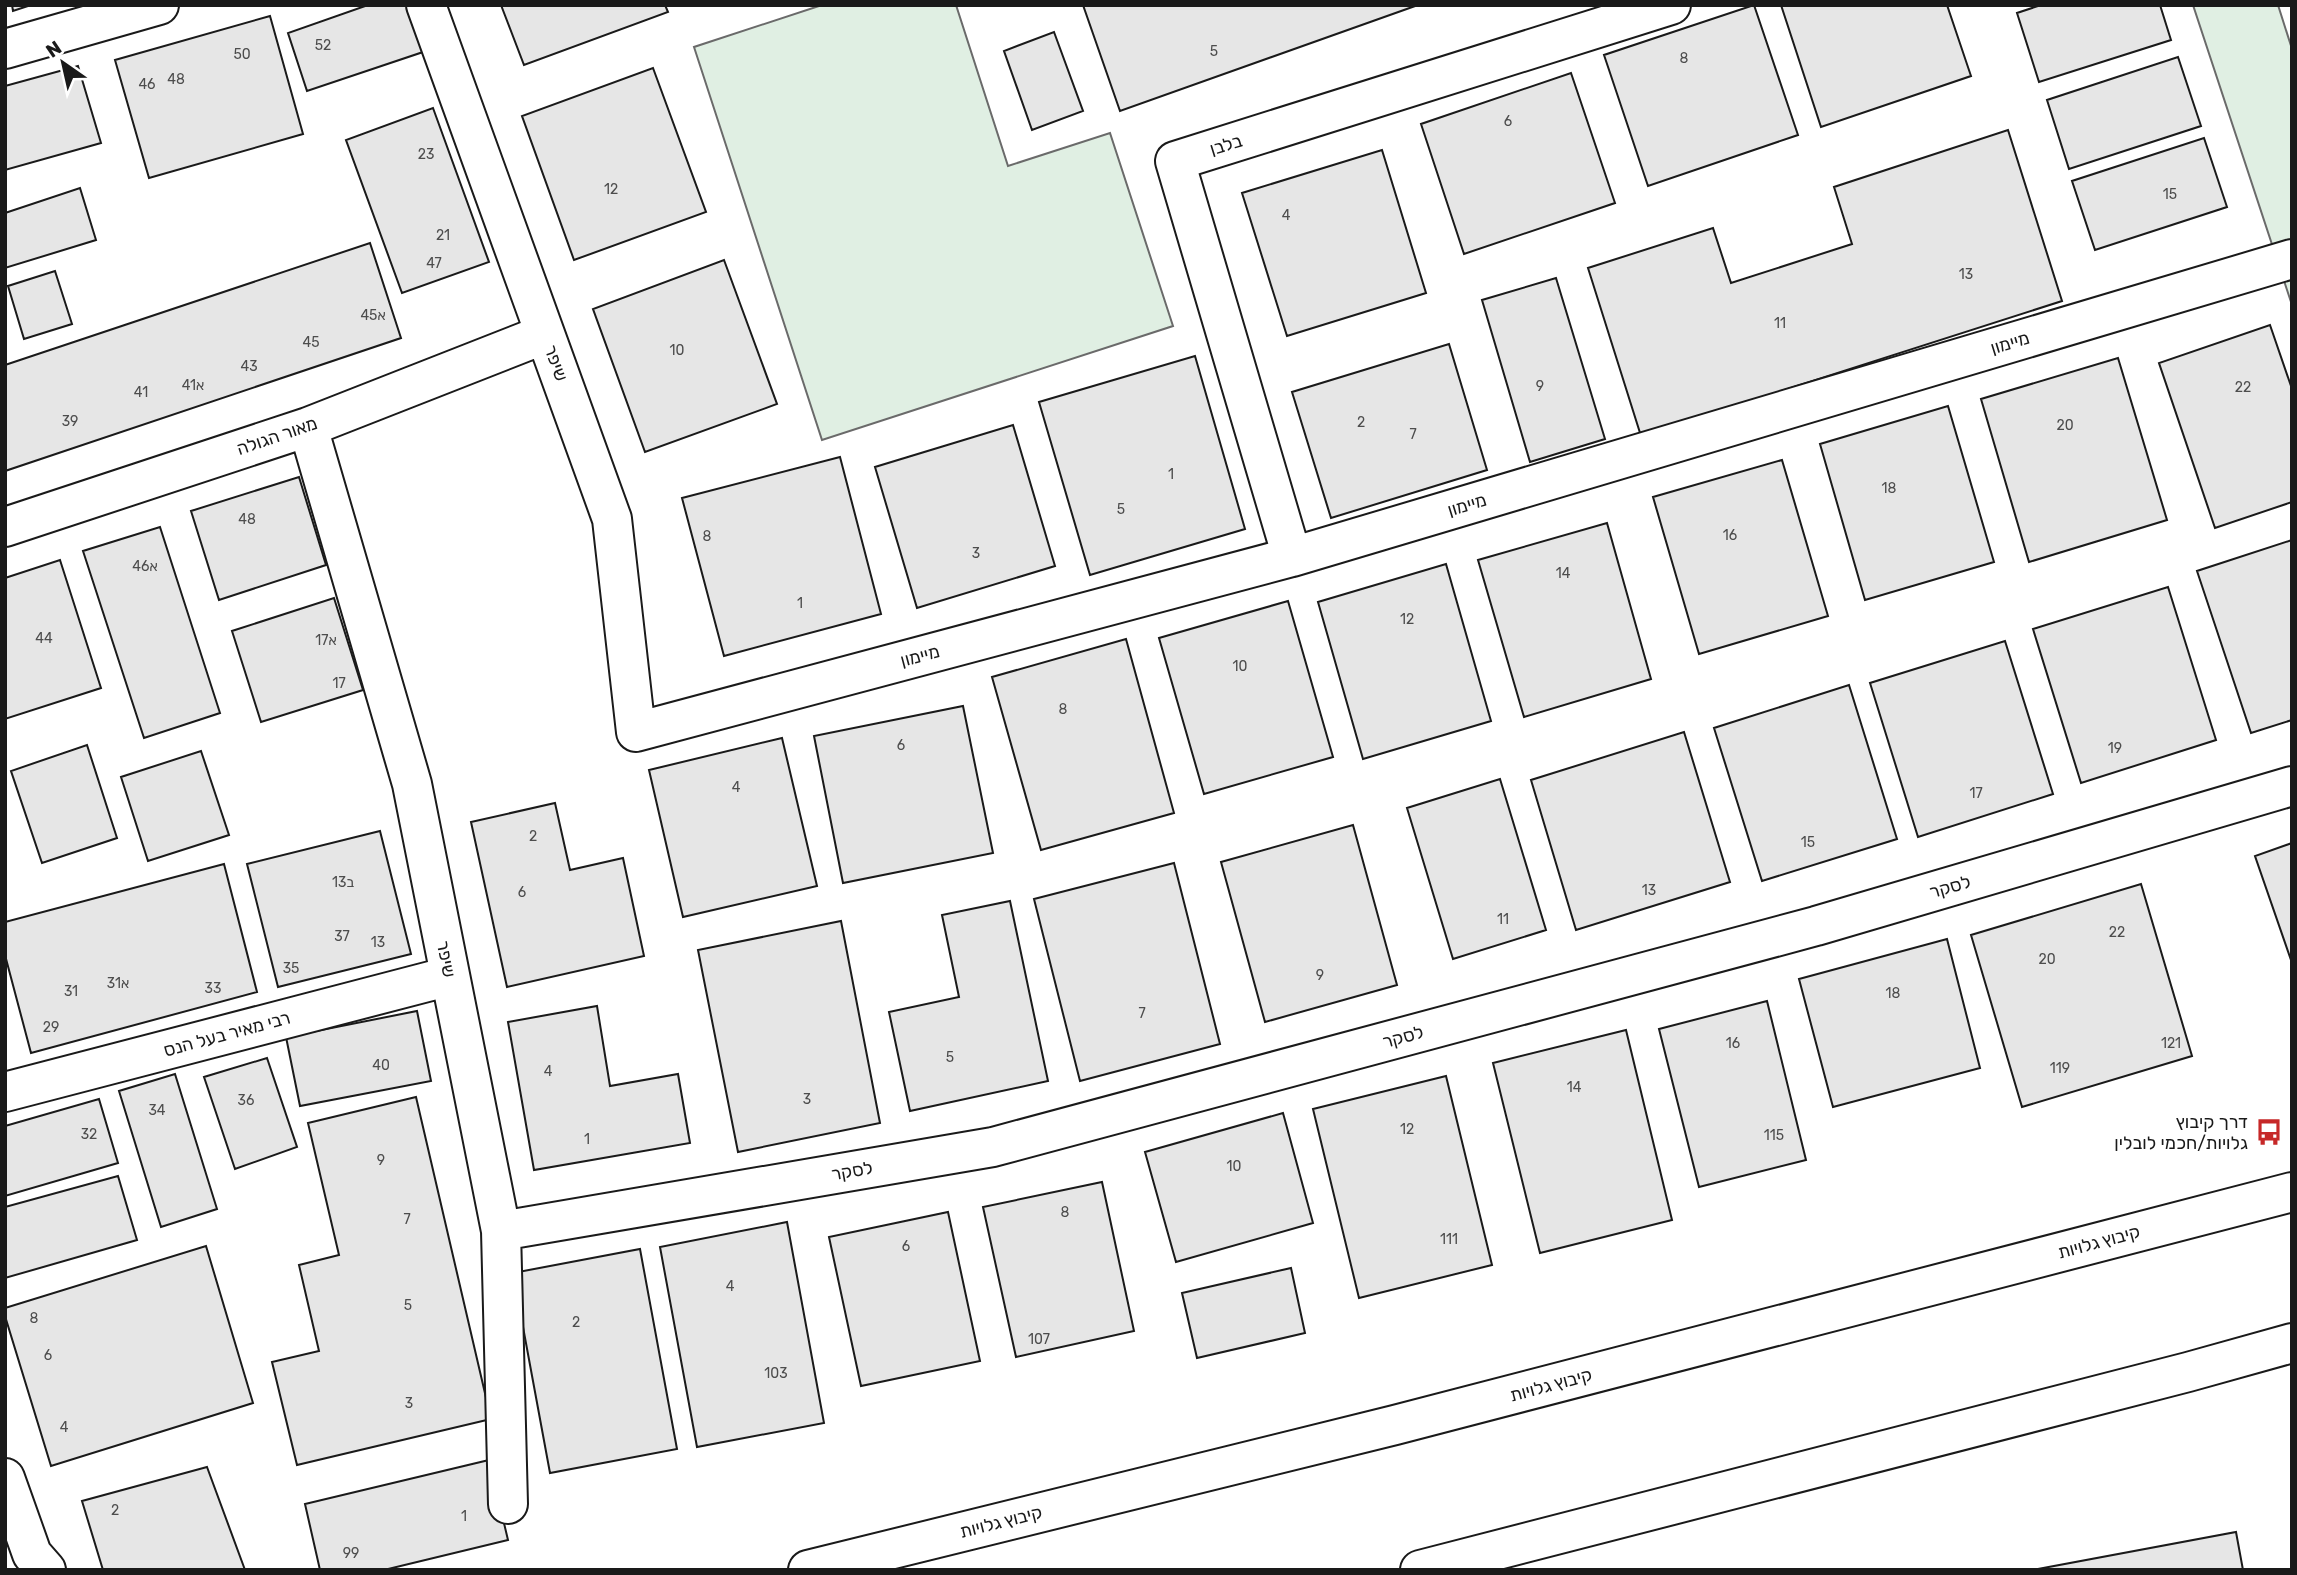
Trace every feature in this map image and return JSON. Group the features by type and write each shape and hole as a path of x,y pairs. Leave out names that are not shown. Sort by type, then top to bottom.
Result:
{"street":[{"path":"5,49 159,5"},
{"name":"שיפר","path":"426,5 612,519 636,732"},
{"name":"בלבן","path":"1292,557 1175,161 1671,5"},
{"name":"מיימון","path":"636,732 1292,557 2292,259"},
{"name":"מאור הגולה","path":"5,527 308,427 545,334"},
{"name":"שיפר","path":"308,427 412,784 501,1231 508,1504"},
{"name":"לסקר","path":"501,1231 993,1147 1816,926 2292,786"},
{"name":"רבי מאיר בעל הנס","path":"5,1092 450,976"},
{"name":"קיבוץ גלויות","path":"808,1570 1395,1425 2292,1192"},
{"path":"1420,1570 2189,1372 2292,1343"},
{"path":"5,1478 36,1564"}],"green space":[{"path":"822,5 956,5 1008,166 1110,133 1173,326 822,440 694,47"},
{"path":"2193,5 2278,5 2292,49 2292,305"}],"building":[{"path":"12,5 31,5 13,11"},
{"path":"368,5 410,5 426,51 307,91 288,33"},
{"path":"501,5 665,5 668,12 524,65"},
{"path":"1083,5 1418,5 1120,111"},
{"path":"1754,5 1798,135 1648,186 1604,55"},
{"path":"1781,5 1947,5 1971,76 1821,127"},
{"path":"2041,5 2160,5 2171,40 2039,82 2017,13"},
{"path":"270,16 303,134 149,178 115,60"},
{"path":"1054,32 1083,111 1032,130 1004,51"},
{"path":"2178,57 2201,126 2069,169 2047,100"},
{"path":"78,66 101,143 5,170 5,86"},
{"path":"653,68 706,212 574,260 522,116"},
{"path":"1571,73 1615,203 1464,254 1421,124"},
{"path":"433,108 489,262 402,293 346,140"},
{"path":"2008,130 2062,301 1641,436 1588,268 1713,228 1731,283 1852,244 1834,187"},
{"path":"2204,138 2227,207 2095,250 2072,181"},
{"path":"1382,150 1426,293 1287,336 1242,193"},
{"path":"80,188 96,240 5,268 5,213"},
{"path":"370,243 401,338 5,471 5,365"},
{"path":"724,260 777,404 645,452 593,309"},
{"path":"55,271 72,324 24,339 8,286"},
{"path":"1556,278 1605,439 1530,462 1482,300"},
{"path":"2270,325 2292,389 2292,502 2215,528 2159,363"},
{"path":"1449,344 1487,470 1331,518 1292,392"},
{"path":"1195,356 1245,529 1090,575 1039,402"},
{"path":"2118,358 2167,520 2029,562 1981,399"},
{"path":"1948,406 1994,562 1865,600 1820,444"},
{"path":"1013,425 1055,566 917,608 875,467"},
{"path":"840,457 881,614 724,656 682,498"},
{"path":"1782,460 1828,616 1699,654 1653,497"},
{"path":"299,477 326,565 219,600 191,511"},
{"path":"1607,523 1651,679 1524,717 1478,560"},
{"path":"160,527 220,713 144,738 83,551"},
{"path":"2292,540 2292,720 2251,733 2197,571"},
{"path":"60,560 101,688 5,719 5,578"},
{"path":"1446,564 1491,721 1363,759 1318,602"},
{"path":"2168,587 2216,740 2081,783 2033,629"},
{"path":"334,598 363,690 261,722 232,631"},
{"path":"1288,601 1333,757 1204,794 1159,638"},
{"path":"1126,639 1174,813 1041,850 992,677"},
{"path":"2005,641 2053,794 1918,837 1870,683"},
{"path":"1849,685 1897,839 1762,881 1714,728"},
{"path":"963,706 993,853 843,883 814,736"},
{"path":"1684,732 1730,882 1576,930 1531,780"},
{"path":"782,738 817,886 683,917 649,770"},
{"path":"87,745 117,838 42,863 11,771"},
{"path":"201,751 229,835 148,861 121,777"},
{"path":"1500,779 1546,930 1453,959 1407,808"},
{"path":"555,803 570,870 623,858 644,956 507,987 471,822"},
{"path":"1353,825 1397,985 1265,1022 1221,862"},
{"path":"380,831 411,954 278,987 247,864"},
{"path":"2292,843 2292,963 2255,856"},
{"path":"1174,863 1220,1044 1080,1081 1034,899"},
{"path":"224,864 257,992 31,1053 5,955 5,922"},
{"path":"2141,884 2192,1056 2022,1107 1971,935"},
{"path":"1010,901 1048,1081 910,1111 889,1012 959,997 942,915"},
{"path":"841,921 880,1123 738,1152 698,950"},
{"path":"1947,939 1980,1068 1833,1107 1799,979"},
{"path":"1767,1001 1806,1160 1699,1187 1659,1029"},
{"path":"597,1006 610,1086 678,1074 690,1143 534,1170 508,1022"},
{"path":"417,1011 431,1081 300,1106 286,1037"},
{"path":"1626,1030 1672,1220 1540,1253 1493,1063"},
{"path":"267,1058 297,1147 235,1169 204,1077"},
{"path":"175,1074 217,1209 161,1227 119,1091"},
{"path":"1446,1076 1492,1265 1359,1298 1313,1109"},
{"path":"416,1097 491,1419 297,1465 272,1362 319,1351 299,1265 339,1255 308,1123"},
{"path":"99,1099 118,1163 5,1196 5,1126"},
{"path":"1283,1113 1313,1223 1176,1262 1145,1152"},
{"path":"118,1176 137,1240 5,1278 5,1207"},
{"path":"1102,1182 1134,1331 1016,1357 983,1207"},
{"path":"948,1212 980,1361 861,1386 829,1237"},
{"path":"787,1222 824,1423 697,1447 660,1247"},
{"path":"206,1246 253,1403 51,1466 5,1316 5,1308"},
{"path":"640,1249 677,1449 550,1473 513,1273"},
{"path":"1291,1268 1305,1333 1197,1358 1182,1293"},
{"path":"489,1460 508,1540 384,1570 320,1570 305,1504"},
{"path":"207,1467 245,1570 103,1570 82,1501"},
{"path":"2236,1532 2243,1570 2036,1570 2038,1569"}],"place":[{"name":"דרך קיבוץ גלויות/חכמי לובלין","path":"2269,1132"}]}
